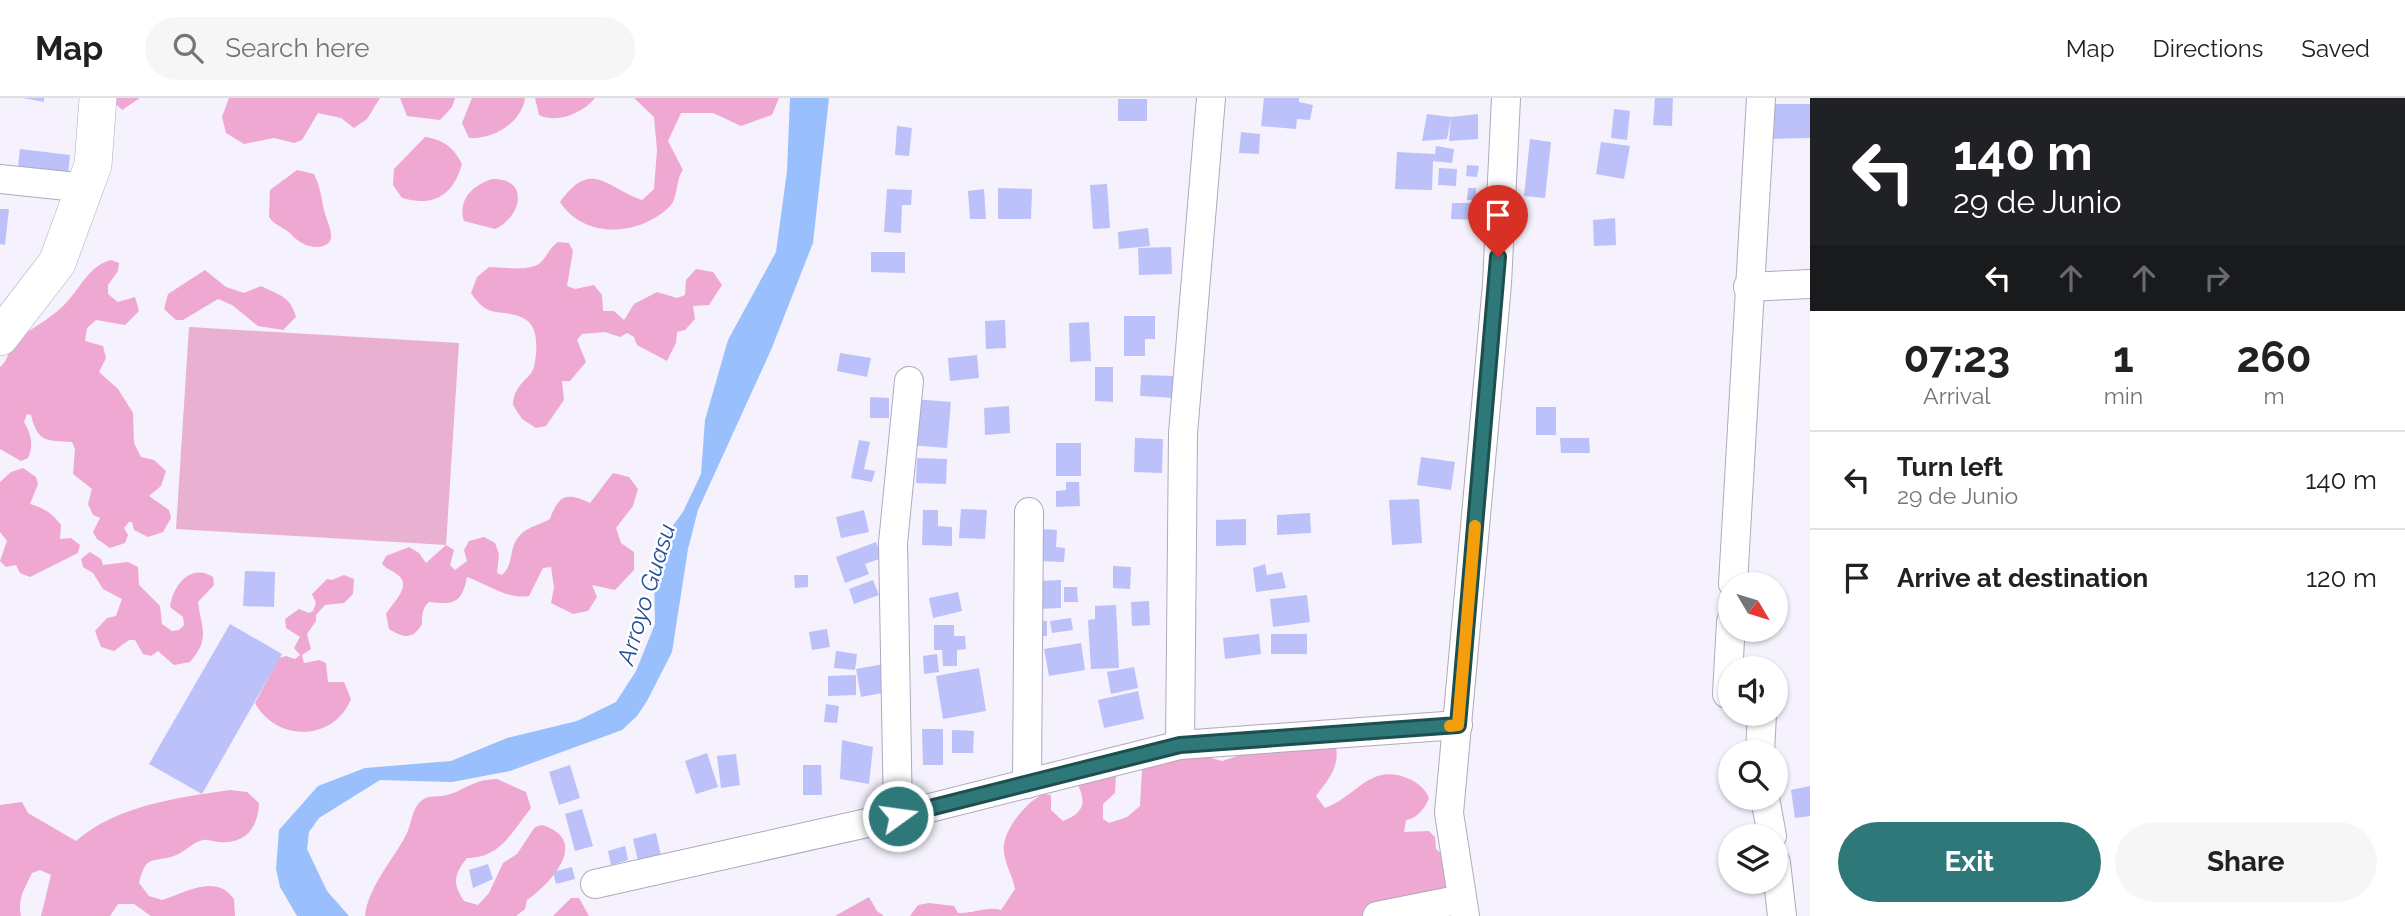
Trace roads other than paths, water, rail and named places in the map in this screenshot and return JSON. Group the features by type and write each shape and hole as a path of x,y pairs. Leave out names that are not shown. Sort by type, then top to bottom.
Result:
{"main road":[{"path":"0,336 57,263 93,165 98,98"}],"street":[{"path":"1180,745 1182,434 1210,98"},
{"path":"1377,916 1463,908 1450,813 1497,284 1506,98"},
{"path":"1734,572 1761,98"},
{"path":"0,179 86,188"},
{"path":"1748,287 1810,284"},
{"path":"898,816 898,675 893,543 909,381"},
{"path":"1027,784 1029,512"},
{"path":"596,884 898,816 1180,745 1458,725"},
{"path":"1780,894 1782,916"}],"water":[{"path":"790,98 829,98 813,243 771,350 698,510 688,549 672,652 647,701 637,716 622,730 510,771 452,782 380,780 319,818 309,832 307,849 327,891 349,916 297,916 280,887 276,869 279,830 318,786 365,768 451,761 507,738 577,721 616,702 636,671 655,624 654,573 665,536 683,512 701,474 705,420 728,340 776,252 787,171"}],"water label":[{"name":"Arroyo Guasu","path":"646,594"}]}
